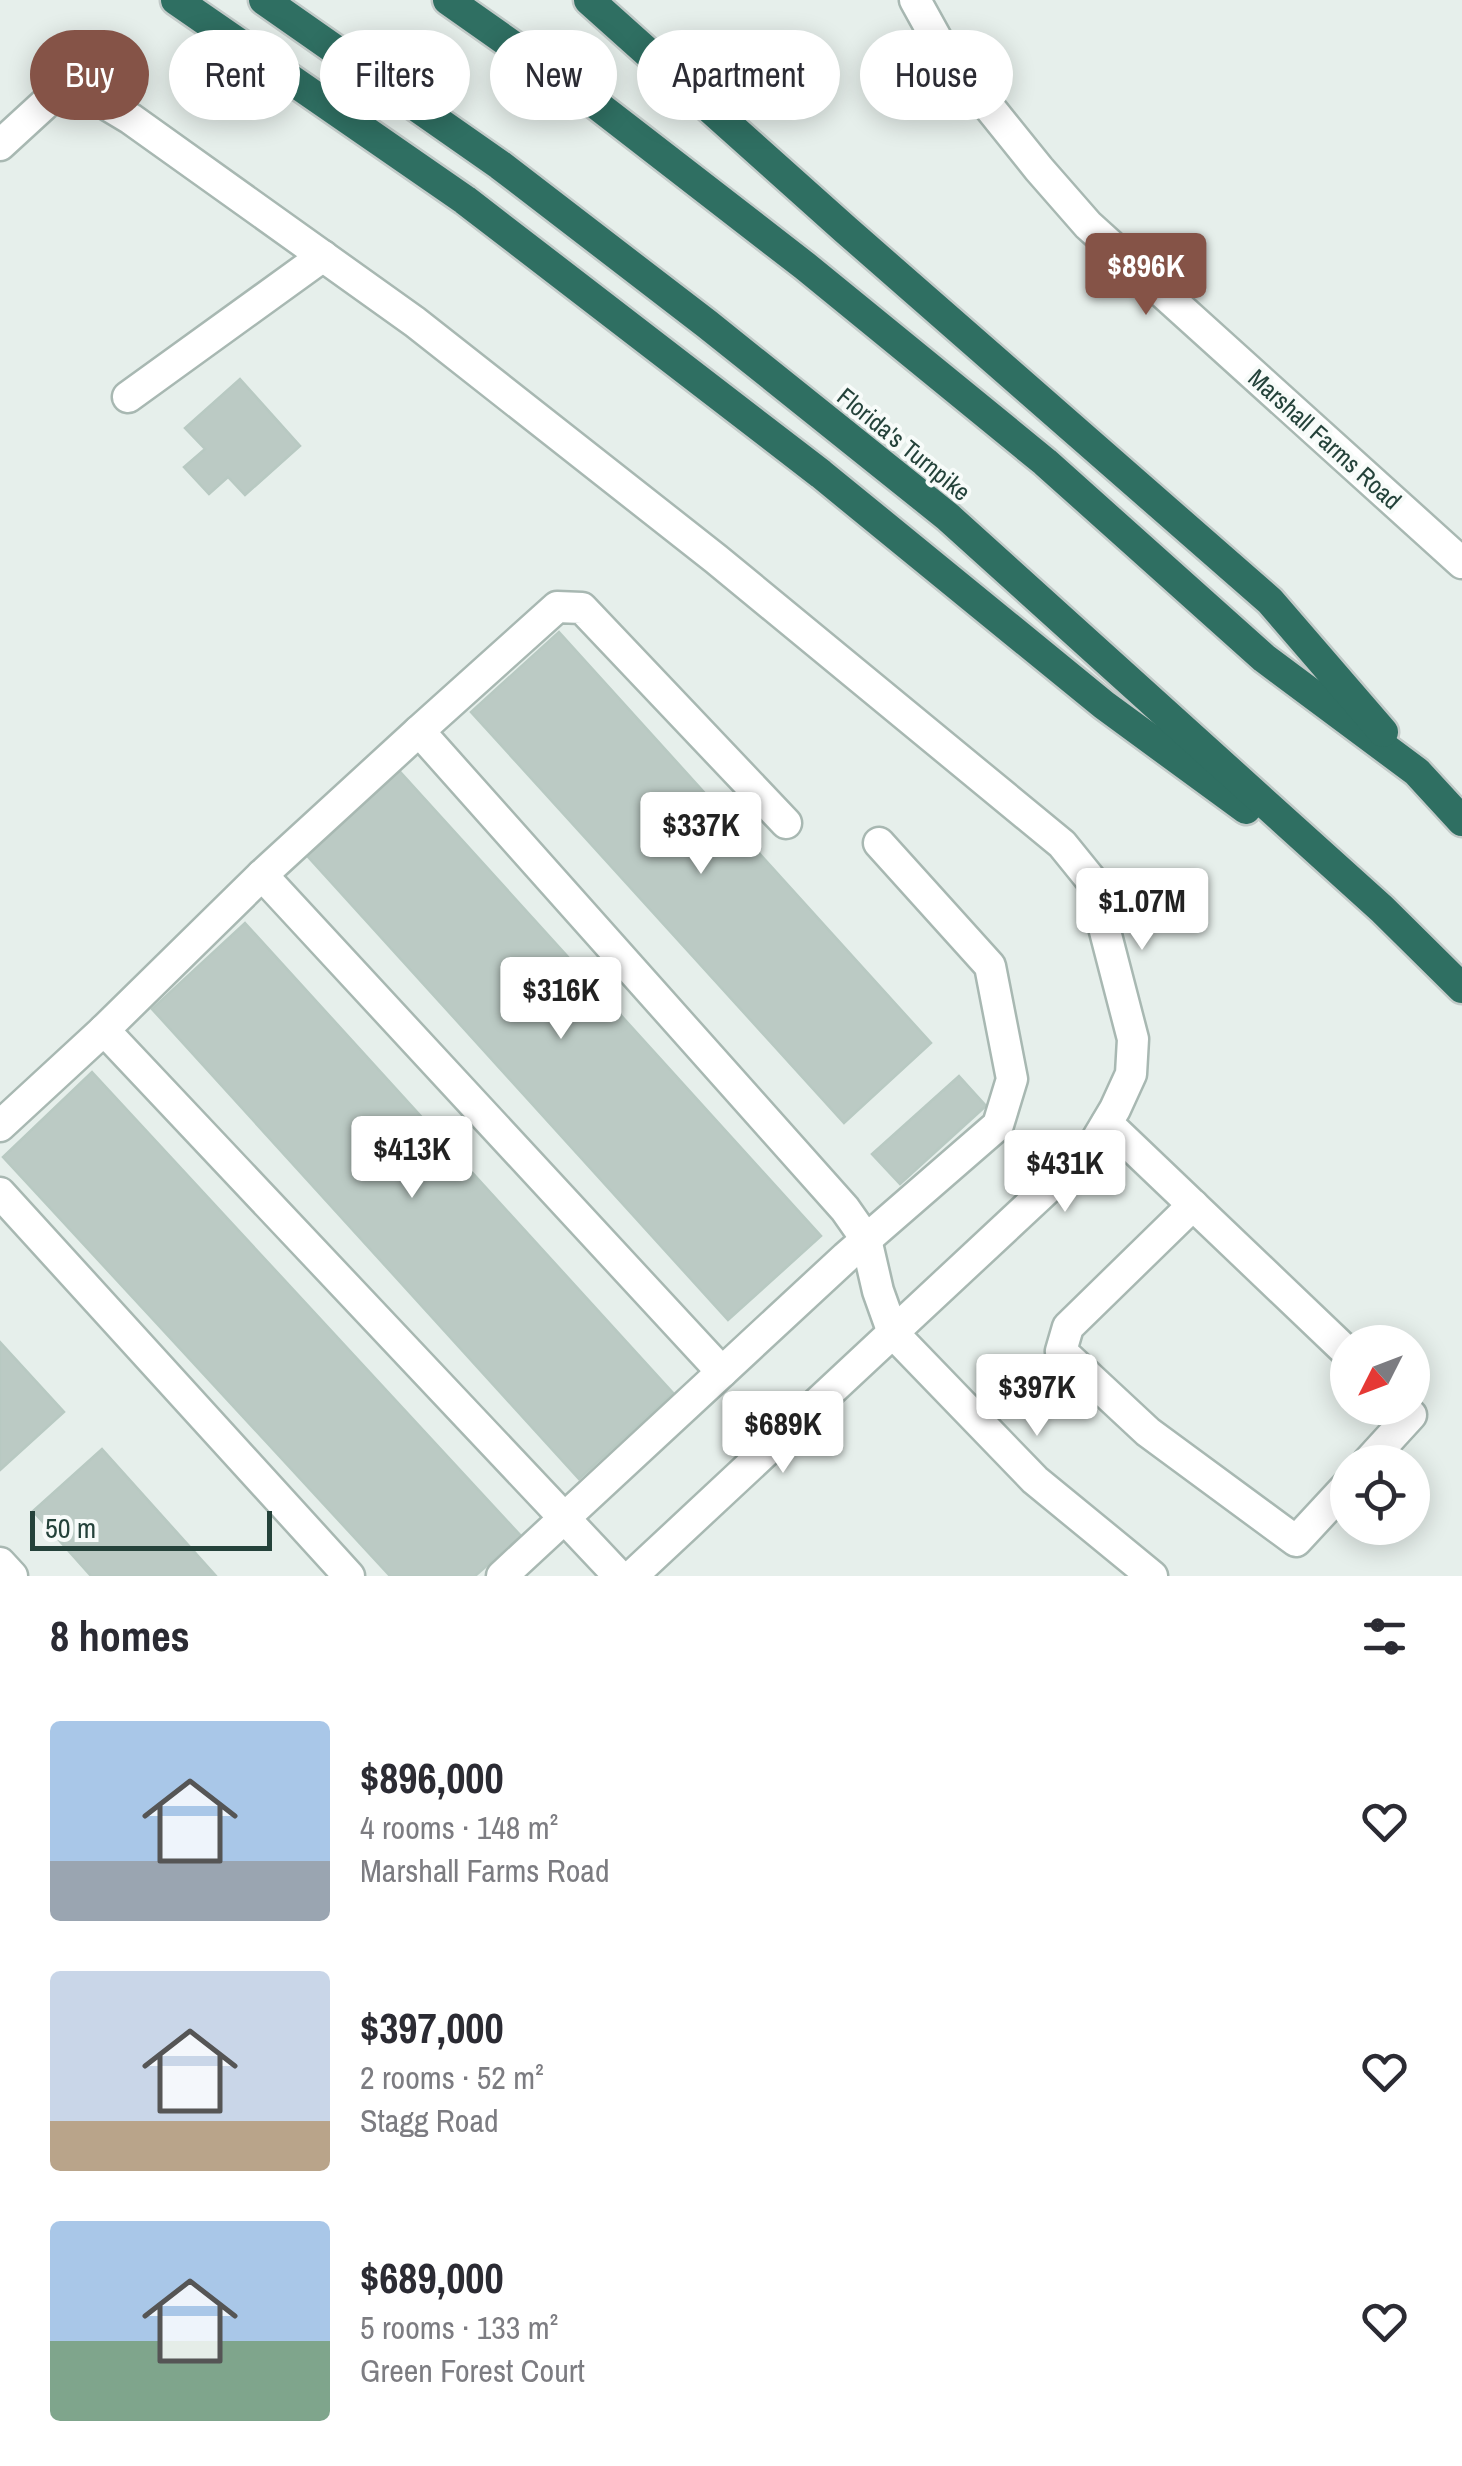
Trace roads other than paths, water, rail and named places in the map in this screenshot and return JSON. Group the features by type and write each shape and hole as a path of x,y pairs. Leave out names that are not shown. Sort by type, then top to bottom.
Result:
{"highway":[{"path":"176,0 465,200 821,474 1104,705 1382,909"},
{"name":"Florida's Turnpike","path":"264,0 500,165 708,324 948,517 1382,909 1462,988"},
{"path":"448,0 597,105 804,266 1045,462 1264,658 1417,772"},
{"path":"589,0 1270,601 1462,821"}],"street":[{"name":"Marshall Farms Road","path":"916,0 941,47 1038,170 1088,226 1462,562"},
{"path":"0,145 60,90 81,89 131,119 416,322 716,558 1062,844 1092,882 1133,1039 1131,1074 1093,1146 632,1576"},
{"path":"128,397 323,256"},
{"path":"0,1126 262,874 556,607 582,608 786,822"},
{"path":"419,730 832,1194 866,1239 878,1291 894,1333 1035,1480 1152,1576"},
{"path":"502,1576 866,1239 998,1126 1012,1080 990,966 878,843"},
{"path":"262,874 722,1372"},
{"path":"104,1030 619,1576"},
{"path":"1108,1123 1330,1335"},
{"path":"0,1193 349,1576"},
{"path":"1193,1205 1068,1327 1060,1351 1148,1432 1296,1541 1330,1504"},
{"path":"1384,1445 1402,1425"},
{"path":"0,1564 12,1576"}]}
